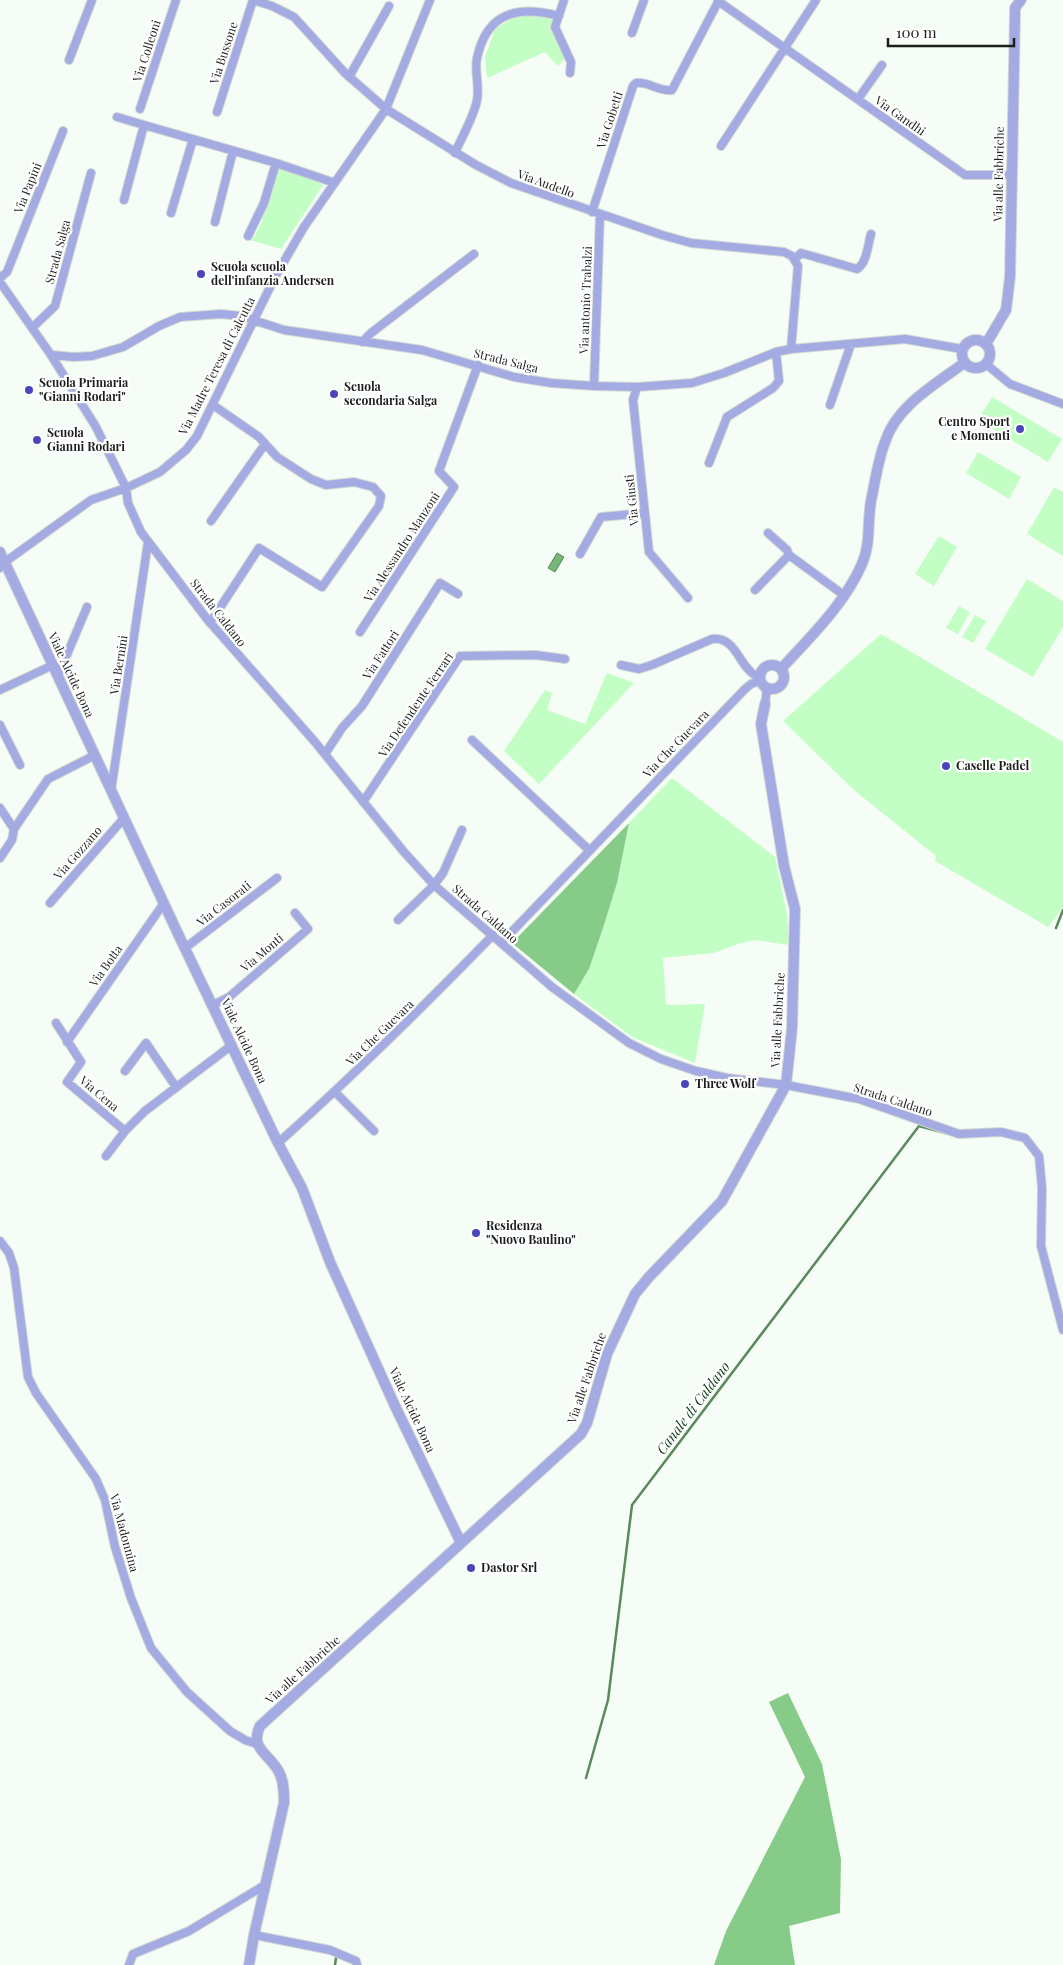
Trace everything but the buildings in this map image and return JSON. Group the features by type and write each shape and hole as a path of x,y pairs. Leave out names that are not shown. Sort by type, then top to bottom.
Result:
{"street":[{"path":"69,60 92,0"},
{"name":"Via Colleoni","path":"140,109 176,0"},
{"name":"Via Audello","path":"253,0 272,6 294,17 349,77 386,109 454,152 511,183 596,213 691,243 784,252 795,259"},
{"name":"Via Bussone","path":"217,112 253,0"},
{"name":"Via Madre Teresa di Calcutta","path":"2,561 91,500 126,488 160,472 186,450 197,436 275,277 304,227 386,109 430,0"},
{"path":"564,0 555,27 571,62 570,73"},
{"path":"632,33 644,0"},
{"path":"721,146 816,0"},
{"name":"Via alle Fabbriche","path":"986,344 1006,310 1010,277 1015,14 1021,0"},
{"name":"Via Gandhi","path":"719,1 965,175 1011,175"},
{"name":"Via Gobetti","path":"596,213 633,86 636,82 641,82 667,91 672,90 719,1"},
{"path":"349,77 389,6"},
{"path":"454,152 477,102 479,90 477,58 487,31 501,18 516,12 539,10 559,16"},
{"path":"858,99 882,65"},
{"path":"117,117 276,163 335,184"},
{"path":"124,200 144,125"},
{"name":"Via Papini","path":"0,280 7,272 63,132"},
{"path":"172,213 193,139"},
{"path":"215,222 233,151"},
{"path":"248,236 264,203 276,163"},
{"name":"Strada Salga","path":"33,328 56,306 91,173"},
{"name":"Via antonio Trabalzi","path":"594,386 596,213"},
{"path":"791,349 798,266 795,259 801,254 857,269 861,267 863,262 871,234"},
{"path":"362,342 474,254"},
{"name":"Strada Caldano","path":"0,280 92,419 126,488 128,503 141,532 148,542 210,623 324,754 404,852 434,885 560,993 629,1044 662,1059 696,1071 727,1078 786,1085 859,1099 959,1134 1001,1132 1025,1138 1039,1156 1042,1188 1041,1246 1063,1330"},
{"name":"Strada Salga","path":"51,355 92,356 123,346 147,332 180,317 220,314 241,316 284,330 422,350 524,378 551,383 594,386 637,387 692,383 724,373 776,352 791,349 905,339 962,349"},
{"path":"975,340 986,344 990,352 986,364 975,368 964,363 962,349 968,342 975,340"},
{"path":"830,405 851,344"},
{"path":"709,463 727,417 773,388 779,381 776,352"},
{"path":"781,669 845,596 862,564 869,543 871,502 885,440 898,417 914,401 964,363"},
{"path":"986,364 1010,384 1063,404"},
{"name":"Via Alessandro Manzoni","path":"360,632 454,487 439,471 478,365"},
{"name":"Via Giusti","path":"637,387 633,400 649,552 688,598"},
{"path":"210,623 259,548 322,587 379,506 381,496 378,490 373,487 354,482 326,485 311,479 277,456 259,437 213,405"},
{"path":"211,521 265,444"},
{"path":"580,554 601,517 645,512"},
{"path":"768,533 787,550 789,555 845,596"},
{"name":"Via Bernini","path":"111,791 148,542"},
{"path":"755,590 789,555"},
{"name":"Viale Alcide Bona","path":"2,561 53,665 278,1143 302,1188 330,1262 395,1406 461,1543"},
{"name":"Via Fattori","path":"324,754 342,728 362,706 440,584 458,594"},
{"path":"58,676 88,607"},
{"path":"621,666 639,669 712,638 718,638 731,646 750,672 763,682 778,687 784,678 781,669 777,666 767,666 761,673 763,682 765,704"},
{"name":"Via Defendente Ferrari","path":"363,802 460,656 536,655 565,659"},
{"path":"0,690 53,665"},
{"name":"Via Che Guevara","path":"501,943 745,689 751,684 763,682"},
{"name":"Via alle Fabbriche","path":"257,1744 256,1734 260,1726 580,1434 587,1423 606,1354 635,1294 649,1277 722,1202 786,1085 792,1028 795,909 784,866 761,724 765,704"},
{"path":"1,731 20,765"},
{"path":"472,740 589,850"},
{"path":"0,858 12,840 14,829 48,779 95,755"},
{"path":"0,808 14,829"},
{"name":"Via Gozzano","path":"50,904 124,818"},
{"path":"398,920 434,885 442,873 462,830"},
{"name":"Via Casorati","path":"185,948 277,878"},
{"name":"Via Botta","path":"67,1042 164,903"},
{"name":"Via Monti","path":"214,1005 228,997 308,929 294,913"},
{"name":"Via Che Guevara","path":"278,1143 335,1092 408,1022 493,935"},
{"name":"Via Cena","path":"56,1023 81,1062 67,1082 125,1130"},
{"path":"125,1071 146,1043 176,1087"},
{"path":"106,1156 125,1130 145,1111 232,1045"},
{"path":"335,1092 374,1131"},
{"name":"Via Madonnina","path":"0,1241 10,1253 14,1268 28,1377 36,1393 96,1479 105,1500 115,1547 128,1590 151,1648 187,1692 230,1731 245,1740 257,1744"},
{"path":"249,1965 284,1803 284,1792 279,1772 257,1744"},
{"path":"129,1965 133,1954 189,1930 265,1885"},
{"path":"254,1935 330,1950 356,1961 357,1965"}],"shaded area":[{"path":"524,15 539,15 553,19 553,26 566,57 558,66 545,52 487,78 485,57 495,29 509,20"},
{"path":"279,169 323,185 281,249 250,240 251,236 254,237 263,219 260,217"},
{"name":"Centro Sport e Momenti","path":"992,397 1062,439 1048,462 978,420"},
{"path":"978,452 1021,477 1009,499 966,473"},
{"path":"1054,487 1063,492 1063,556 1027,534"},
{"path":"939,536 957,547 934,586 915,574"},
{"path":"557,553 564,557 555,572 548,568"},
{"path":"1027,579 1063,601 1063,627 1033,677 985,649"},
{"path":"959,606 970,612 958,634 946,628"},
{"path":"975,615 986,621 973,643 962,637"},
{"name":"Caselle Padel","path":"881,634 1063,742 1063,907 1048,927 935,861 936,856 855,791 783,721"},
{"path":"607,673 634,683 539,784 504,751 545,690 552,693 547,710 585,724"},
{"path":"672,778 775,857 787,914 789,945 756,940 713,953 663,958 666,1005 705,1004 695,1063 632,1037 574,994 589,969 604,925 617,883 629,823"},
{"path":"629,823 617,883 604,925 589,969 574,994 512,943"},
{"path":"788,1693 822,1764 841,1859 840,1913 789,1926 795,1965 714,1965 726,1931 805,1777 769,1702"}],"waterway":[{"path":"1056,928 1063,910"},
{"name":"Canale di Caldano","path":"586,1778 608,1700 632,1505 919,1126 949,1134"},
{"name":"Canale di Caldano","path":"335,1965 336,1958"}],"place":[{"name":"Scuola scuola dell'infanzia Andersen","path":"201,274"},
{"name":"Scuola Primaria \"Gianni Rodari\"","path":"29,390"},
{"name":"Scuola secondaria Salga","path":"334,394"},
{"name":"Centro Sport e Momenti","path":"1020,429"},
{"name":"Scuola Gianni Rodari","path":"37,440"},
{"name":"Caselle Padel","path":"946,766"},
{"name":"Three Wolf","path":"685,1084"},
{"name":"Residenza \"Nuovo Baulino\"","path":"476,1233"},
{"name":"Dastor Srl","path":"471,1568"}]}
